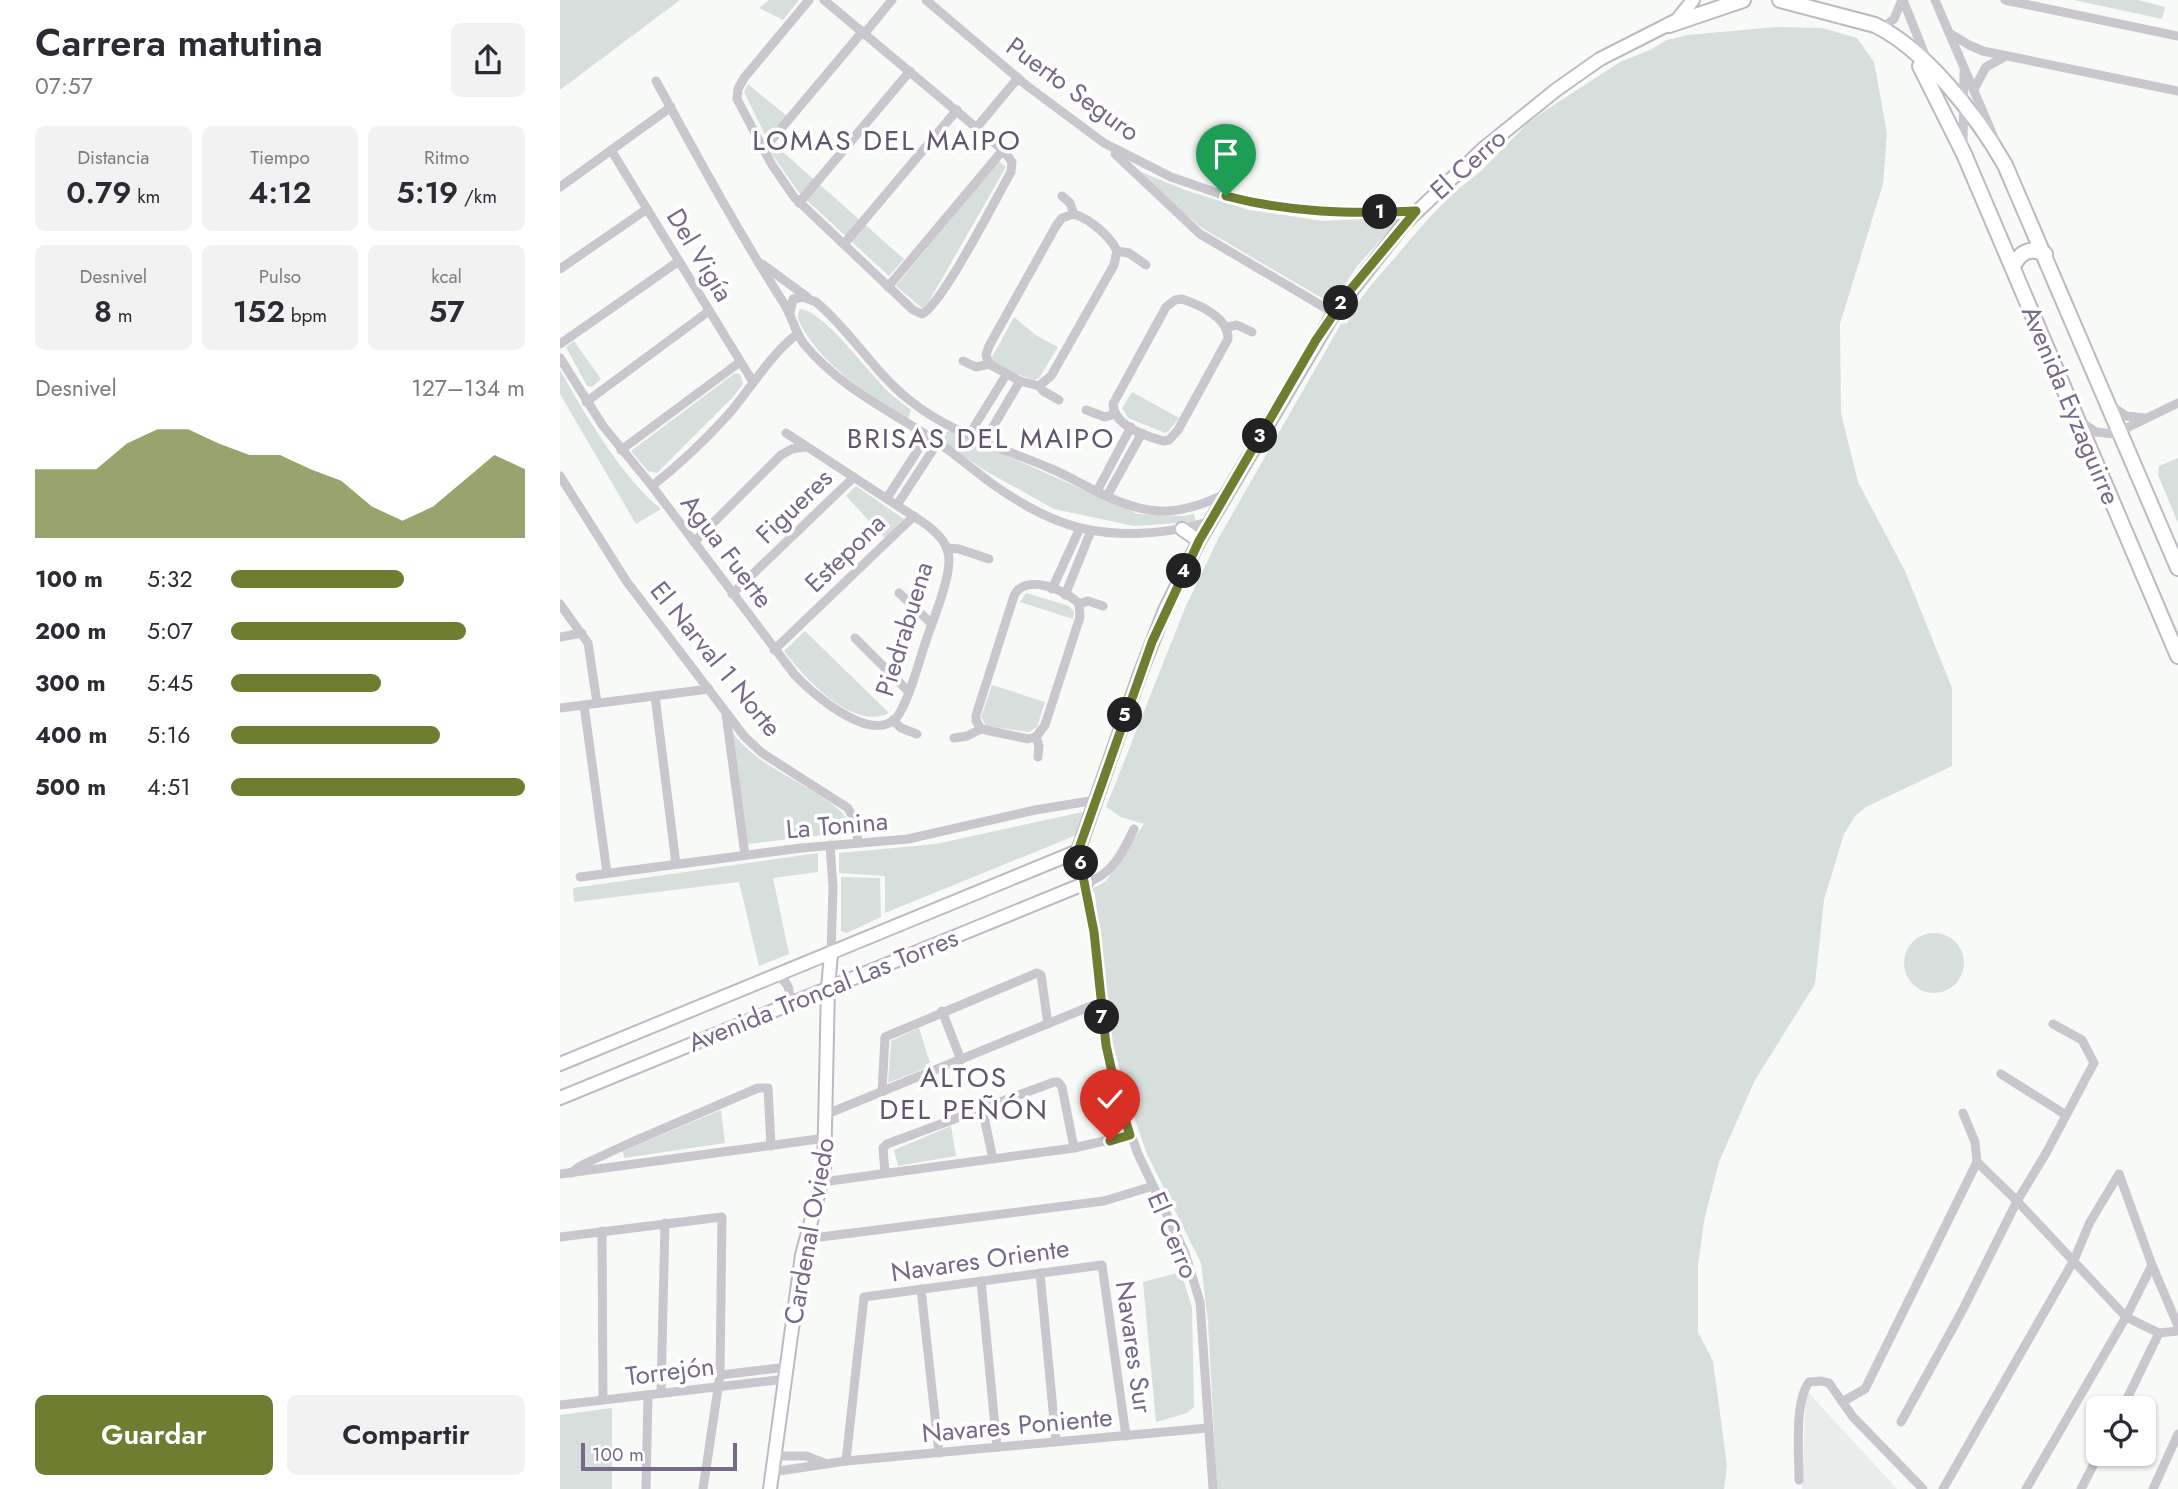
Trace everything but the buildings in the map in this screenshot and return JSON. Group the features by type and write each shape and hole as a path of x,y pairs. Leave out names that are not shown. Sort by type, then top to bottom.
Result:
{"main road":[{"path":"1669,26 1743,0"},
{"name":"Avenida Eyzaguirre","path":"1780,0 1879,27 1905,44 1931,69 1964,104 1986,133 2006,165 2178,568"},
{"name":"Avenida Eyzaguirre","path":"1905,44 1927,79 1964,154 2077,418 2172,625 2178,656"},
{"path":"2013,267 2024,252 2037,251 2045,254"}],"street":[{"path":"808,0 744,78 738,89 737,99 764,150 799,203 913,310 922,314 933,306 967,250 1011,172 1012,162 1003,150 977,127 824,0"},
{"path":"764,150 892,0"},
{"name":"Puerto Seguro","path":"926,0 1018,78 1104,143 1171,177 1243,201 1330,214 1416,211"},
{"name":"El Cerro","path":"1213,1489 1200,1302 1185,1253 1130,1135 1111,1070 1094,932 1078,851 1152,642 1199,541 1334,313 1416,211 1483,149 1570,80 1618,49 1669,26 1683,14 1693,0"},
{"path":"1879,27 1894,19 1903,0"},
{"name":"Avenida Eyzaguirre","path":"1903,0 1931,69"},
{"name":"Avenida Eyzaguirre","path":"1935,0 2006,165"},
{"path":"2005,0 2178,36"},
{"path":"1951,34 1969,45 2006,56 2178,91"},
{"path":"1974,89 1986,67 2006,56"},
{"name":"Avenida Eyzaguirre","path":"1964,63 1964,154"},
{"path":"799,203 910,71"},
{"path":"977,127 1018,78"},
{"path":"656,81 723,205 790,313 797,334 815,357 838,378 876,405 938,442 991,483 1036,511 1080,528 1091,531 1146,533 1182,529 1211,521"},
{"path":"560,187 671,107"},
{"path":"844,244 957,110"},
{"path":"1104,143 1200,234 1334,313"},
{"name":"Del Vigía","path":"611,150 753,382"},
{"path":"888,287 1003,150"},
{"path":"1062,196 1070,203 1074,214"},
{"path":"560,269 647,209"},
{"path":"1039,386 1051,376 1114,265 1116,251 1106,237 1074,214 1066,216 1056,226 986,355 989,364 1006,375 1039,386 1059,400"},
{"path":"1116,251 1129,253 1146,265"},
{"path":"560,344 679,261"},
{"path":"758,261 829,313 904,396 922,410 969,435 1140,509 1181,509 1213,500 1228,492"},
{"path":"790,313 793,299 810,299"},
{"path":"1226,326 1227,343 1178,430 1165,441 1142,433 1122,422 1115,414 1115,401 1166,307 1175,300 1186,300 1226,326 1237,325 1252,332"},
{"path":"586,402 709,311"},
{"path":"652,486 727,415 779,348 797,334"},
{"name":"Agua Fuerte","path":"560,358 586,402 621,450 652,486 774,650 801,682 834,708 871,724 883,724 893,720"},
{"path":"962,361 976,367 989,364"},
{"path":"621,450 740,362"},
{"path":"969,435 1006,375"},
{"path":"984,442 1020,381"},
{"path":"2077,418 2091,430 2101,434 2120,432 2178,403"},
{"path":"2108,404 2126,416 2147,417"},
{"path":"1086,410 1105,418 1115,414"},
{"path":"1097,491 1131,427"},
{"path":"786,433 914,516 935,532 947,548 959,548 989,559"},
{"path":"1107,496 1142,433"},
{"path":"887,498 928,436"},
{"path":"897,505 938,442"},
{"path":"694,541 781,455 792,449 805,447"},
{"name":"El Narval 1 Norte","path":"560,476 627,582 755,748 848,808 856,823 858,843"},
{"name":"Figueres","path":"732,594 854,477"},
{"name":"Estepona","path":"774,650 914,516"},
{"path":"1052,589 1080,528"},
{"path":"1182,529 1199,541"},
{"path":"1065,594 1091,531"},
{"name":"Piedrabuena","path":"893,720 900,712 932,624 947,572 947,548"},
{"path":"981,729 976,715 1014,596 1023,586 1032,584 1065,594 1079,604"},
{"path":"899,593 932,624"},
{"path":"1079,604 1088,601 1103,606"},
{"path":"560,604 582,633 590,652 597,703"},
{"path":"954,738 967,736 981,729 1028,739 1036,737 1043,729 1080,617 1079,604"},
{"path":"560,637 582,633"},
{"path":"855,638 908,691"},
{"path":"560,708 709,689"},
{"path":"655,696 676,864"},
{"path":"584,705 607,873"},
{"path":"726,712 745,855"},
{"path":"893,720 901,728 917,734"},
{"path":"1036,737 1038,757"},
{"name":"La Tonina","path":"580,877 830,845 921,837 1035,810 1096,800"},
{"path":"1086,883 1104,874 1116,861 1134,829"},
{"name":"Cardenal Oviedo","path":"771,1489 805,1239 822,1182 827,1114 828,988 833,887 830,845"},
{"name":"Avenida Troncal Las Torres","path":"560,1064 1078,851"},
{"name":"Avenida Troncal Las Torres","path":"560,1098 1086,883"},
{"path":"882,1092 883,1039 942,1011 1039,973 1048,1024"},
{"path":"776,976 784,980 789,988 789,997 782,1007"},
{"path":"827,1114 1101,1002"},
{"path":"942,1011 961,1060"},
{"path":"1901,1422 1961,1313 2017,1201 2094,1063 2082,1040 2053,1024"},
{"path":"2001,1074 2066,1115"},
{"path":"886,1173 884,1146 1058,1082 1062,1087 1074,1148"},
{"path":"571,1173 582,1165 630,1143 758,1088 768,1088 771,1146"},
{"path":"982,1108 993,1159"},
{"path":"1842,1402 1865,1389 1977,1162 1975,1142 1963,1113"},
{"path":"822,1182 1074,1148 1130,1135"},
{"path":"560,1174 826,1138"},
{"path":"1943,1489 2074,1260 2090,1222 2119,1174 2178,1329 2159,1333 2126,1317 2074,1260 1977,1162"},
{"path":"805,1239 1104,1201 1153,1186"},
{"path":"560,1237 722,1217 720,1375 703,1489"},
{"path":"661,1393 665,1223"},
{"path":"602,1231 603,1400"},
{"name":"Navares Oriente","path":"846,1461 864,1297 1102,1265"},
{"name":"Navares Sur","path":"1102,1265 1126,1436"},
{"path":"2026,1489 2126,1317 2152,1265"},
{"path":"1040,1273 1056,1442"},
{"path":"981,1281 998,1447"},
{"path":"922,1289 939,1453"},
{"path":"2128,1396 2159,1333"},
{"name":"Torrejón","path":"720,1375 786,1373"},
{"name":"Torrejón","path":"560,1405 717,1387 786,1373"},
{"path":"1799,1480 1803,1390 1810,1382 1821,1381 1829,1383 1853,1417 1923,1489"},
{"path":"646,1489 648,1395"},
{"name":"Navares Poniente","path":"772,1472 846,1461 1208,1428"},
{"path":"2153,1489 2178,1434"},
{"name":"Navares Poniente","path":"775,1456 806,1456 829,1464"},
{"path":"2081,1489 2093,1466"}],"shaded area":[{"path":"560,0 680,0 560,90"},
{"path":"769,0 799,0 783,20 759,8"},
{"path":"2074,0 2138,0 2165,7 2162,19"},
{"path":"1776,27 1822,28 1857,38 1874,62 1887,133 1883,184 1840,324 1841,413 1858,482 1905,571 1952,688 1952,766 1866,807 1855,816 1844,834 1824,900 1815,984 1755,1080 1719,1162 1704,1221 1698,1266 1698,1332 1713,1361 1727,1466 1724,1489 1217,1489 1208,1322 1201,1263 1147,1154 1128,1100 1112,1040 1095,895 1092,889 1106,881 1144,824 1121,817 1106,807 1185,608 1218,539 1341,324 1347,323 1356,305 1372,284 1452,194 1481,171 1527,124 1620,62 1667,40 1687,35"},
{"path":"748,84 788,117 768,141 744,92"},
{"path":"776,146 904,259 889,276 800,194 771,153"},
{"path":"998,161 1006,167 928,303 922,308 896,286"},
{"path":"1127,166 1185,190 1249,210 1323,221 1401,217 1358,265 1332,304 1202,228"},
{"path":"800,309 810,312 835,332 884,387 911,410 908,419 852,382 827,360 801,325 798,319"},
{"path":"1014,317 1037,336 1058,347 1039,378 1034,380 996,367 990,361"},
{"path":"574,341 601,379 592,387 587,386 566,347"},
{"path":"560,370 592,425 619,463 661,509 636,524 560,394"},
{"path":"735,373 740,374 743,384 733,397 657,473 648,471 631,451"},
{"path":"1132,392 1179,418 1169,431 1165,433 1128,418 1122,408"},
{"path":"951,431 1138,514 1194,514 1196,522 1134,526 1054,509 984,470 948,445 944,438 946,432"},
{"path":"2178,458 2178,523 2158,475 2159,466"},
{"path":"856,486 904,519 885,538 846,496"},
{"path":"1026,593 1069,606 1074,612 1073,619 1020,602"},
{"path":"805,631 889,713 874,717 860,715 830,699 816,687 784,651"},
{"path":"992,685 1045,702 1037,727 1029,732 986,726 981,717"},
{"path":"732,732 758,758 837,808 850,821 850,832 748,844"},
{"path":"1087,811 1079,834 885,913 885,876 839,873 839,853 936,844"},
{"path":"818,853 818,872 773,878 789,954 759,966 739,882 574,902 573,888"},
{"path":"841,877 880,878 881,917 847,933 841,931"},
{"path":"1934,933 1955,942 1964,963 1955,984 1934,993 1913,984 1904,963 1913,942"},
{"path":"919,1028 931,1066 888,1083 891,1041"},
{"path":"721,1110 725,1143 624,1158 623,1151"},
{"path":"951,1126 956,1156 898,1166 894,1150"},
{"path":"1181,1272 1192,1308 1194,1407 1187,1413 1156,1422 1143,1282"},
{"path":"1806,1390 1897,1489 1802,1489"},
{"path":"612,1408 612,1489 560,1489 560,1415"}],"district":[{"name":"LOMAS DEL MAIPO","path":"887,140"},
{"name":"BRISAS DEL MAIPO","path":"981,438"},
{"name":"ALTOS DEL PEÑÓN","path":"964,1093"}],"route":[{"path":"1110,1141 1130,1135 1117,1095 1106,1045 1094,932 1078,851 1152,642 1199,541 1316,340 1351,289 1416,211 1330,214 1262,205 1226,196"}]}
